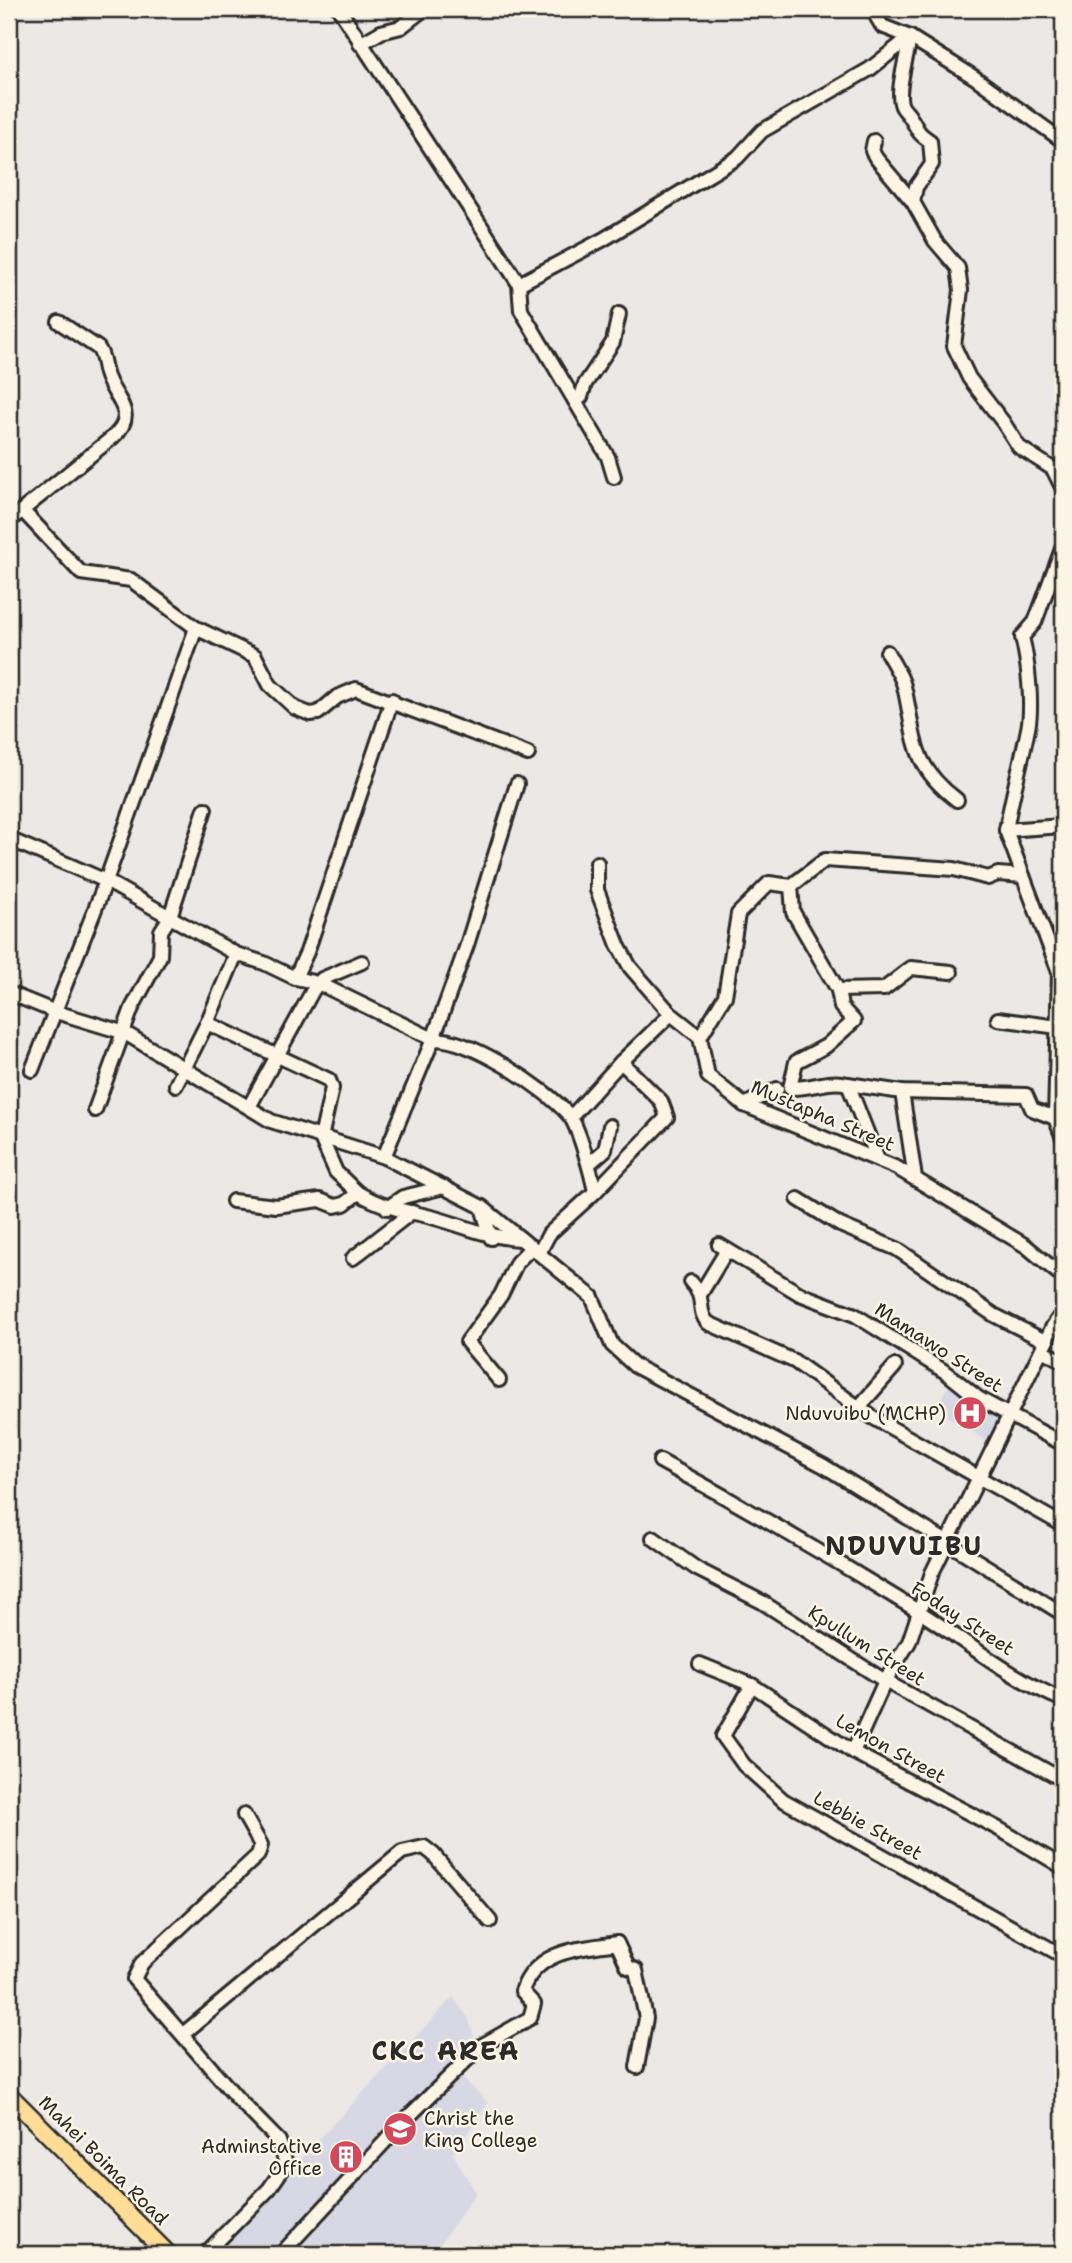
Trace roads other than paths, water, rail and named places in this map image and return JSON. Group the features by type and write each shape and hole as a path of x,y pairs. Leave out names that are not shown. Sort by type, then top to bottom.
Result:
{"main road":[{"name":"Mahei Boima Road","path":"9,2095 168,2254"}],"street":[{"path":"339,9 519,284 521,310 608,457 614,477"},
{"path":"360,44 381,32 401,27 424,9"},
{"path":"872,9 882,26 910,37 945,58 1063,141"},
{"path":"519,284 604,239 737,158 762,131 870,69 910,37"},
{"path":"910,37 906,67 899,88 901,107 910,116 915,131 930,141 932,164 916,187 913,202"},
{"path":"874,141 872,151 876,158 913,202 934,241 958,268 961,290 954,346 969,378 1019,447 1053,469 1063,489"},
{"path":"575,401 581,397 585,384 613,342 619,314"},
{"path":"9,521 113,438 121,430 124,420 123,402 107,376 103,354 99,348 59,322"},
{"path":"22,510 62,557 81,573 131,580 196,628 256,656 270,685 295,708 310,714 318,713 346,691 356,689 392,700 528,754"},
{"path":"1063,546 1035,622 1022,637 1027,657 1029,727 1006,830 1059,972 1058,1109 1063,1138"},
{"path":"32,1070 106,881 196,628"},
{"path":"887,652 904,685 921,763 938,787 957,800"},
{"path":"295,978 307,952 392,700"},
{"path":"384,1157 433,1039 467,945 517,784"},
{"path":"95,1110 132,1008 160,956 162,931 170,917 205,809"},
{"path":"1006,830 1063,826"},
{"path":"9,839 106,881 236,954 264,963 295,978 318,984 433,1039 463,1043 536,1088 571,1117 590,1163 595,1192"},
{"path":"597,863 597,890 618,945 630,967 671,1014 700,1037 725,996 737,914 769,883 791,886 825,860 954,869 989,878 998,874 1023,876"},
{"path":"791,886 793,912 838,990 841,1007 854,1021 827,1046 796,1062 790,1088 812,1089 831,1080 902,1092 1026,1095 1032,1109 1058,1109"},
{"path":"176,1085 207,1023 236,954"},
{"path":"249,1107 318,984 362,962"},
{"path":"838,990 884,989 911,968 951,972"},
{"path":"9,993 56,1012 124,1033 271,1121 384,1157 482,1207 592,1297 612,1345 635,1366 824,1466 946,1545 1063,1614"},
{"path":"571,1117 621,1062 671,1014"},
{"path":"999,1019 1058,1027"},
{"path":"207,1023 329,1080 331,1088 321,1138 337,1172 358,1194 387,1208 412,1212 491,1238 521,1239"},
{"name":"Mustapha Street","path":"700,1037 708,1076 744,1105 915,1178 1026,1246 1063,1277"},
{"path":"499,1380 467,1342 500,1295 517,1262 535,1250 595,1192 667,1117 661,1101 621,1062"},
{"path":"848,1084 878,1160"},
{"path":"744,1105 777,1088"},
{"path":"902,1092 915,1178"},
{"path":"590,1163 605,1150 610,1126"},
{"path":"387,1208 403,1197 444,1187"},
{"path":"233,1201 276,1206 320,1200 335,1206 344,1204 358,1194"},
{"path":"798,1199 840,1225 897,1249 1045,1346 1063,1361"},
{"path":"482,1207 491,1238"},
{"path":"353,1258 412,1212"},
{"name":"Mamawo Street","path":"701,1293 723,1248 800,1294 855,1315 947,1373 978,1398 1063,1444"},
{"path":"691,1282 701,1293 702,1317 708,1323 794,1361 859,1407 978,1479 1063,1525"},
{"path":"853,1752 885,1681 909,1642 932,1573 1063,1312"},
{"path":"859,1407 895,1366"},
{"name":"Foday Street","path":"660,1461 766,1519 920,1612 1035,1689 1063,1700"},
{"name":"Kpullum Street","path":"653,1538 697,1569 762,1602 885,1681 1063,1780"},
{"name":"Lemon Street","path":"699,1664 752,1685 853,1752 999,1829 1063,1867"},
{"name":"Lebbie Street","path":"752,1685 723,1736 744,1765 783,1800 1063,1956"},
{"path":"205,2254 269,2189 286,2164 279,2141 237,2098 134,1979 142,1963 258,1855 261,1845 244,1815"},
{"path":"183,2034 402,1852 412,1848 424,1847 433,1854 490,1921"},
{"path":"281,2254 404,2121 481,2046 530,2018 534,2004 522,1991 546,1958 568,1951 617,1944 628,1967 636,1970 646,2018 637,2067"}],"place":[{"name":"Nduvuibu (MCHP)","path":"970,1413"},
{"name":"Christ the King College","path":"400,2129"},
{"name":"Adminstative Office","path":"346,2157"}],"district":[{"name":"NDUVUIBU","path":"904,1546"},
{"name":"CKC AREA","path":"446,2051"}]}
